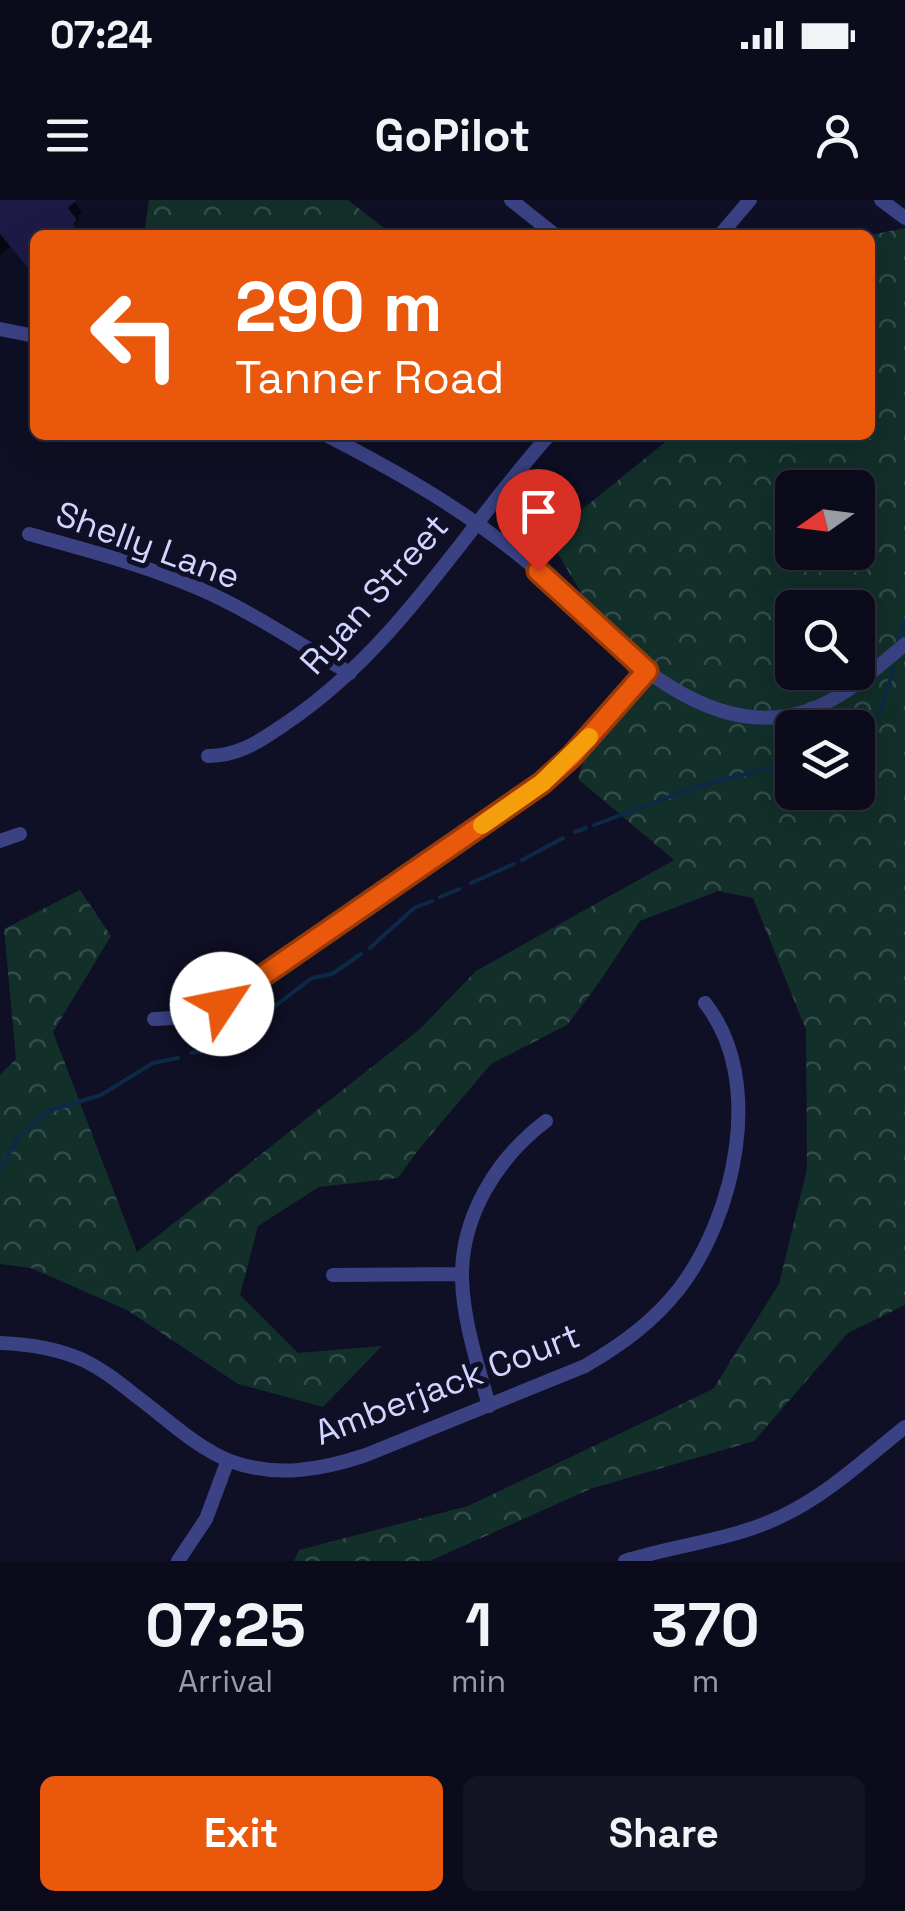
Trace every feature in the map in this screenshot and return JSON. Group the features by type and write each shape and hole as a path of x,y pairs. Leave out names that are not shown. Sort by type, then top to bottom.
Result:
{"street":[{"path":"511,200 549,230"},
{"path":"724,230 750,200"},
{"path":"881,200 905,218"},
{"path":"0,330 30,335"},
{"path":"335,440 419,484 478,523 538,571 647,671 704,706 741,716 777,716 812,709 848,691 905,644"},
{"name":"Ryan Street","path":"208,756 224,756 257,743 316,704 350,673 415,603 545,440"},
{"name":"Shelly Lane","path":"29,534 200,589 350,673"},
{"path":"154,1019 200,1015 222,1004 526,794 572,756 647,671"},
{"path":"0,841 20,834"},
{"name":"Amberjack Court","path":"0,1343 46,1347 84,1361 228,1460 289,1472 335,1465 585,1366 614,1349 662,1308 700,1256 721,1210 734,1160 738,1112 732,1057 724,1030 704,1003"},
{"path":"489,1406 466,1308 464,1253 482,1195 518,1145 546,1122"},
{"path":"333,1274 462,1274"},
{"path":"625,1561 778,1519 818,1496 905,1428"},
{"path":"178,1561 206,1519 228,1460"}],"green space":[{"path":"149,200 348,200 387,230 145,230"},
{"path":"905,228 905,1305 848,1333 754,1441 590,1489 430,1561 294,1561 299,1550 468,1506 713,1389 779,1284 807,1169 806,1030 753,898 718,891 640,921 567,1025 491,1064 398,1178 319,1187 258,1226 240,1295 298,1353 382,1346 323,1407 238,1384 127,1310 31,1268 0,1264 0,1075 16,1059 4,929 80,890 111,936 53,1032 137,1252 420,1029 476,971 674,860 578,779 597,715 632,679 548,537 668,440 875,440 875,234"}],"building":[{"path":"0,200 77,200 68,208 77,220 72,230 30,230 30,270 0,234"}],"waterway":[{"path":"898,643 905,620"},
{"path":"875,717 894,668"},
{"path":"594,825 696,787 775,766"},
{"path":"575,832 586,828"},
{"path":"522,860 563,838"},
{"path":"471,883 514,864"},
{"path":"440,897 459,889"},
{"path":"370,948 414,908 432,901"},
{"path":"275,1006 312,978 332,974 361,954"},
{"path":"191,1053 217,1049 252,1028"},
{"path":"0,1169 18,1138 48,1111 101,1095 153,1063 178,1058"}],"slow traffic":[{"path":"482,825 558,770 589,737"}],"route":[{"path":"222,1004 542,783 572,756 647,671 538,571"}]}
